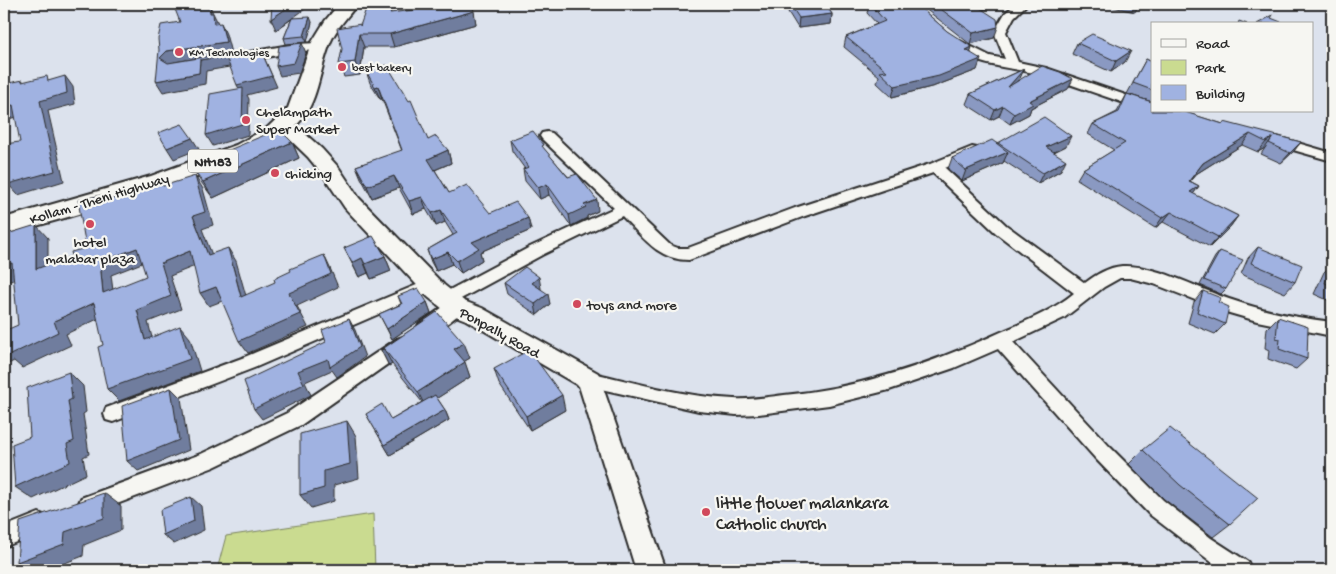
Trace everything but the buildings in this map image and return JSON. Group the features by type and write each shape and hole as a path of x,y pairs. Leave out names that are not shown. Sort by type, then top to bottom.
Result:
{"highway":[{"name":"Kollam - Theni Highway","path":"4,226 191,170 240,150 285,125 294,115 300,102 319,47 331,25 348,4"}],"main road":[{"name":"Ponpally Road","path":"285,125 314,153 332,174 352,203 444,297 588,380"},
{"path":"588,380 651,570"}],"street":[{"path":"1012,63 1000,32 1009,15 1022,4"},
{"path":"941,32 970,52 986,59 1012,63 1042,71 1151,108"},
{"path":"224,60 295,48 319,47"},
{"path":"547,136 625,209 665,250 677,254 690,254 800,212 935,167 981,148"},
{"path":"1260,137 1332,157"},
{"path":"935,167 1001,230 1086,293"},
{"path":"113,414 248,363 444,297 536,250 625,209"},
{"path":"588,380 685,401 736,407 796,403 859,391 902,379 1000,340 1064,310 1108,276 1122,272 1150,277 1232,307 1274,318 1332,329"},
{"path":"4,537 207,461 294,419 444,297"},
{"path":"1000,340 1102,452 1156,507 1204,545 1240,570"}],"green space":[{"path":"373,514 375,570 217,570 226,536"}],"place":[{"name":"KM Technologies","path":"179,52"},
{"name":"best bakery","path":"342,67"},
{"name":"Chelampath Super Market","path":"246,120"},
{"name":"chicking","path":"275,173"},
{"name":"hotel malabar plaza","path":"90,224"},
{"name":"toys and more","path":"577,304"},
{"name":"little flower malankara Catholic church","path":"706,512"}]}
